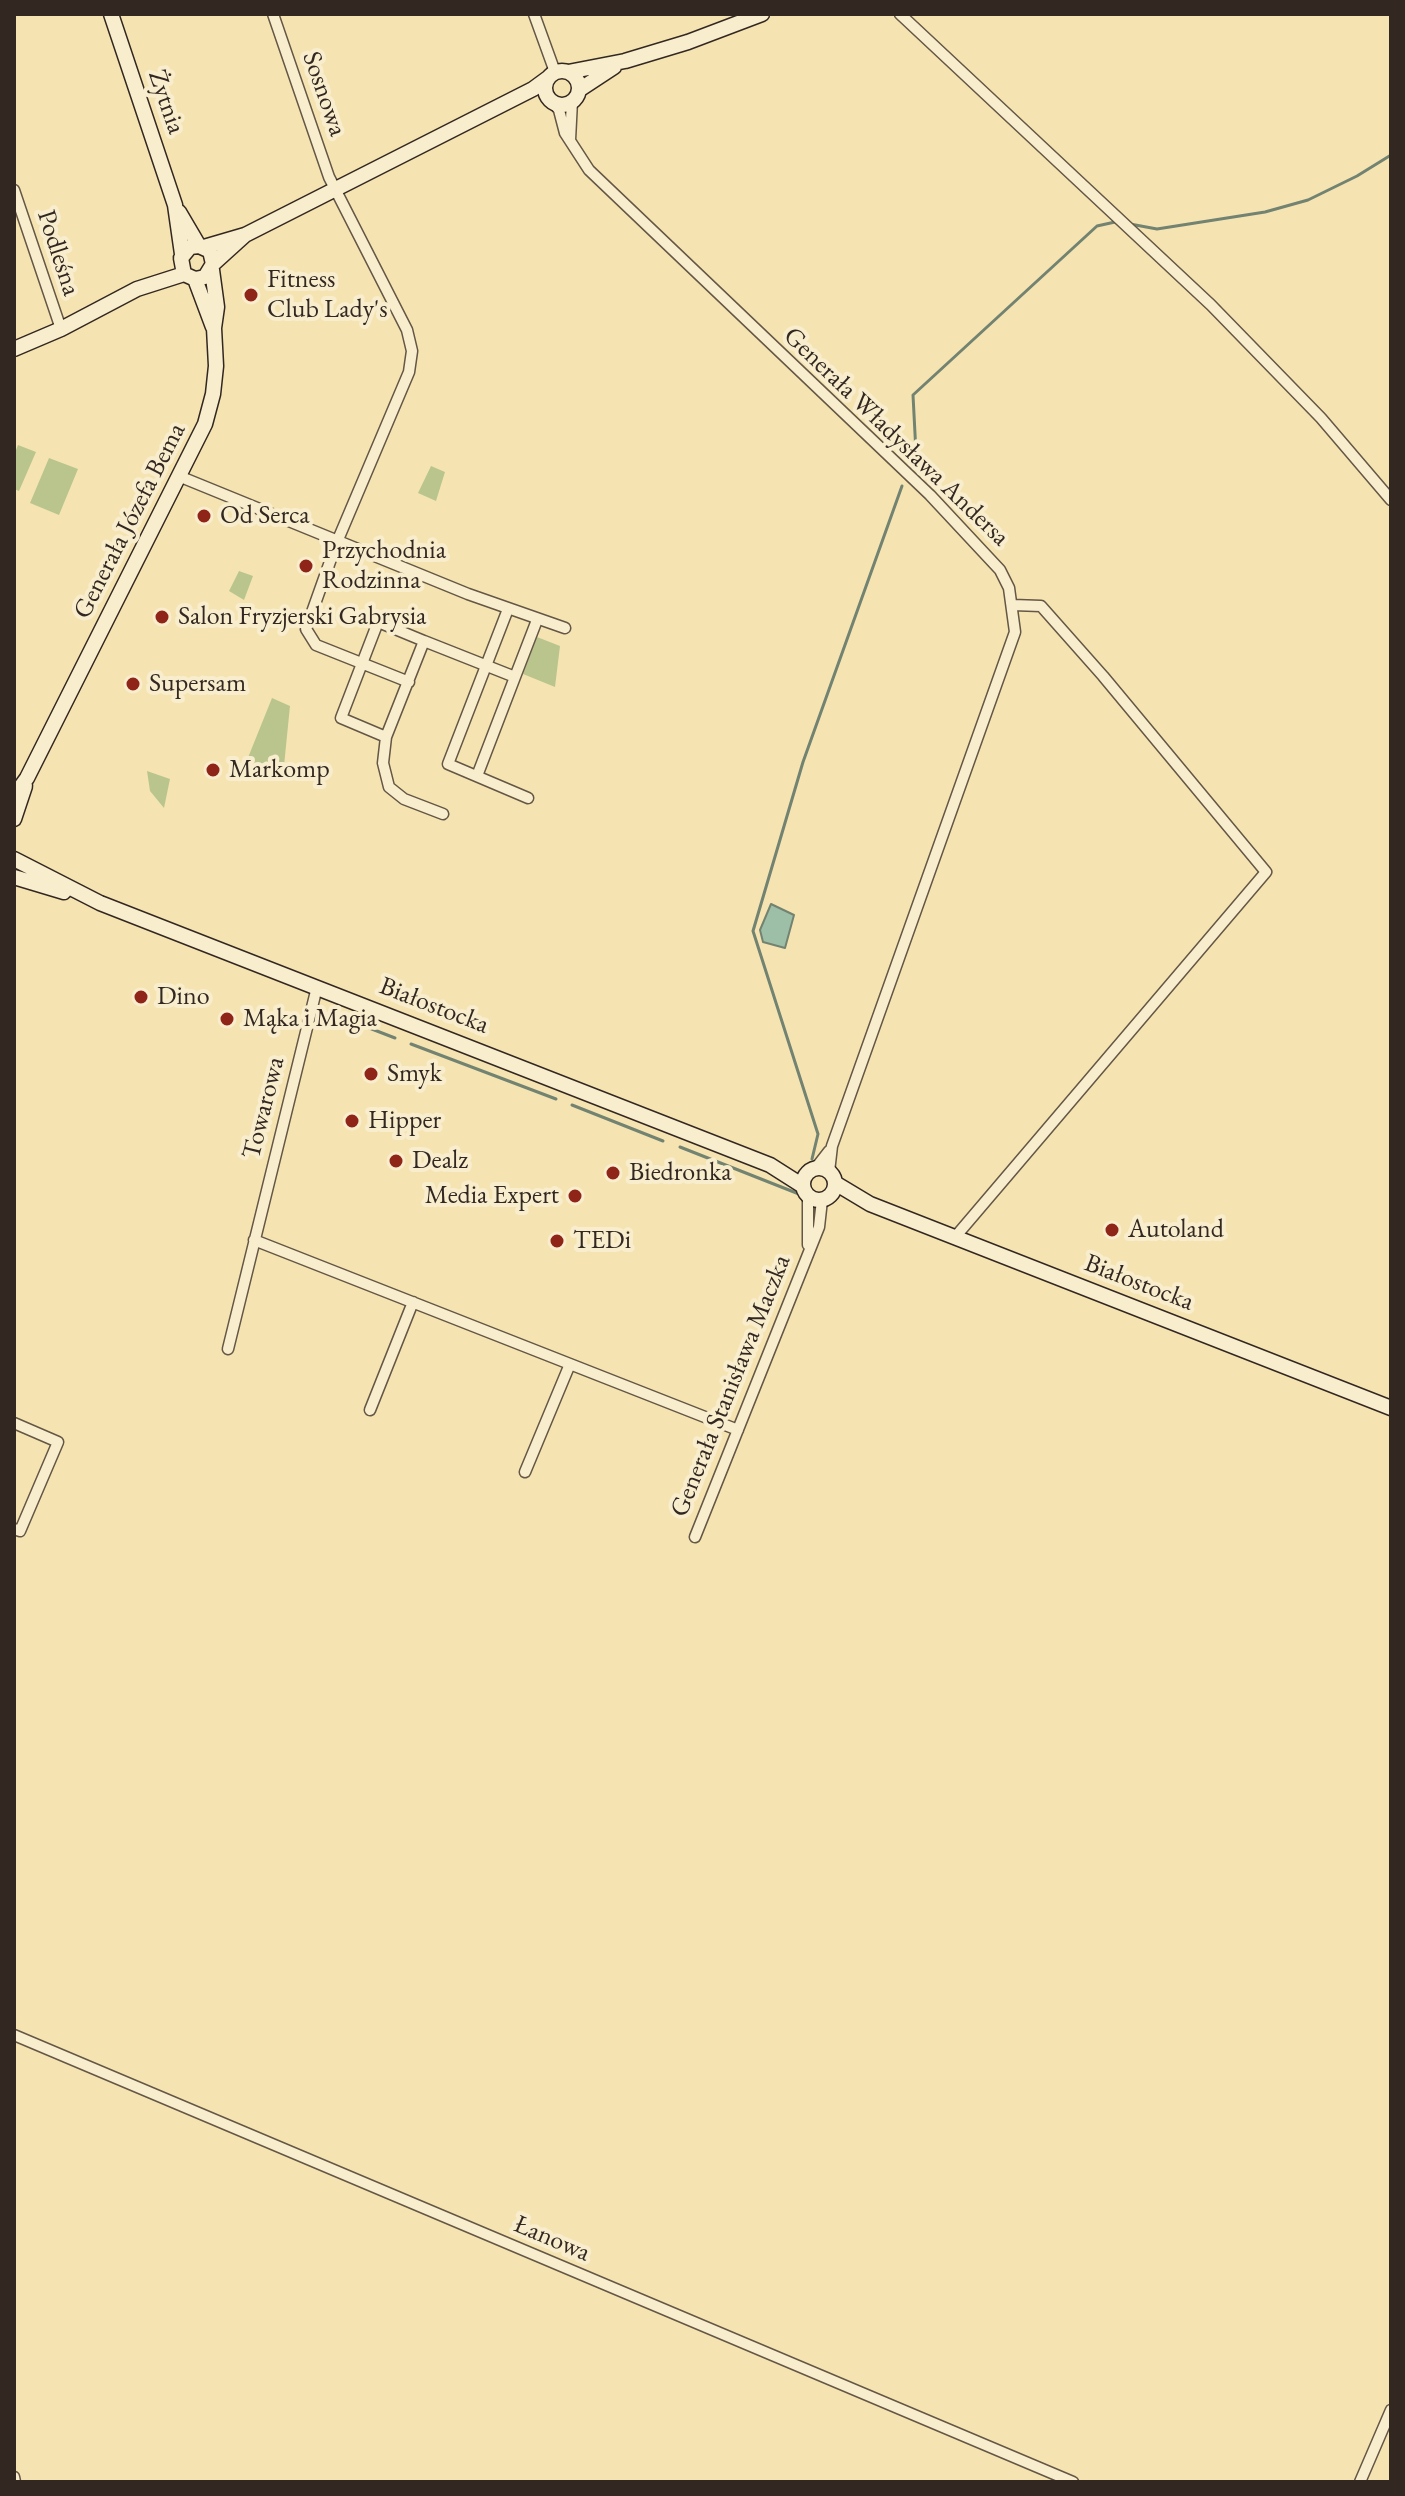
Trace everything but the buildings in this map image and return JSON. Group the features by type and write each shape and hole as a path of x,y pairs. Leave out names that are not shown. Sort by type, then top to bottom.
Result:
{"street":[{"name":"Żytnia","path":"111,14 175,205 182,256"},
{"name":"Sosnowa","path":"273,14 334,188 407,330 412,351 409,372 337,542 306,629 316,645 363,663"},
{"path":"534,14 557,74"},
{"path":"14,349 61,329 137,289 190,247 245,235 557,74 625,61 688,42 762,14"},
{"path":"900,14 1211,305 1321,418 1391,500"},
{"path":"496,106 551,101 564,105 625,61"},
{"path":"557,74 577,79 570,140"},
{"path":"551,101 545,88 557,74"},
{"name":"Generała Władysława Andersa","path":"551,101 589,170 930,495 1000,570 1009,588 1015,632 823,1173"},
{"name":"Podleśna","path":"14,190 61,329"},
{"name":"Żytnia","path":"175,205 202,246"},
{"path":"137,289 190,276 205,277 245,235"},
{"path":"202,246 213,258 213,267"},
{"path":"182,256 214,328"},
{"name":"Generała Józefa Bema","path":"14,796 27,778 205,424 216,366 214,328 217,307 213,267"},
{"path":"181,477 337,542 565,628"},
{"path":"956,1236 1266,872 1041,606 1013,605"},
{"path":"508,609 448,764 528,798"},
{"path":"477,776 537,620"},
{"path":"386,737 341,718 378,622 515,677"},
{"path":"424,641 386,737 383,763 389,787 404,799 443,814"},
{"path":"363,663 409,682"},
{"name":"Generała Józefa Bema","path":"14,819 27,778"},
{"name":"Białostocka","path":"14,859 80,894 770,1165 823,1173 870,1204"},
{"name":"Białostocka","path":"14,877 58,891 80,894"},
{"name":"Towarowa","path":"228,1349 317,987"},
{"name":"Białostocka","path":"770,1165 815,1195 870,1204 1391,1408"},
{"path":"823,1173 833,1192 815,1195 805,1176 823,1173"},
{"name":"Generała Stanisława Maczka","path":"695,1537 819,1227 815,1195"},
{"path":"254,1240 738,1430"},
{"path":"370,1410 413,1302"},
{"path":"525,1472 570,1364"},
{"path":"14,1423 58,1442 20,1531 14,1529"},
{"name":"Łanowa","path":"14,2035 1073,2482"},
{"path":"1360,2482 1391,2410"}],"shaded area":[{"path":"18,445 36,452 19,491 14,489 14,455"},
{"path":"49,458 78,469 59,515 30,503"},
{"path":"431,466 445,472 436,501 418,493"},
{"path":"239,571 253,576 244,600 229,591"},
{"path":"537,637 560,646 555,687 523,674"},
{"path":"272,698 290,706 283,776 243,770"},
{"path":"147,771 170,779 164,808 150,791"},
{"path":"771,904 794,915 785,948 763,942 760,930"}],"waterway":[{"path":"1130,224 1157,229 1265,212 1308,200 1391,155"},
{"path":"914,458 913,395 1097,226 1115,222"},
{"path":"812,1159 818,1134 753,931 803,762 902,486"},
{"path":"333,1014 395,1038"},
{"path":"411,1044 556,1099"},
{"path":"572,1105 663,1141"},
{"path":"680,1147 799,1194"}],"place":[{"name":"Fitness Club Lady's","path":"251,295"},
{"name":"Od Serca","path":"204,516"},
{"name":"Przychodnia Rodzinna","path":"306,566"},
{"name":"Salon Fryzjerski Gabrysia","path":"162,617"},
{"name":"Supersam","path":"133,684"},
{"name":"Markomp","path":"213,770"},
{"name":"Dino","path":"141,997"},
{"name":"Mąka i Magia","path":"227,1019"},
{"name":"Smyk","path":"371,1074"},
{"name":"Hipper","path":"352,1121"},
{"name":"Dealz","path":"396,1161"},
{"name":"Biedronka","path":"613,1173"},
{"name":"Media Expert","path":"575,1196"},
{"name":"Autoland","path":"1112,1230"},
{"name":"TEDi","path":"557,1241"}]}
